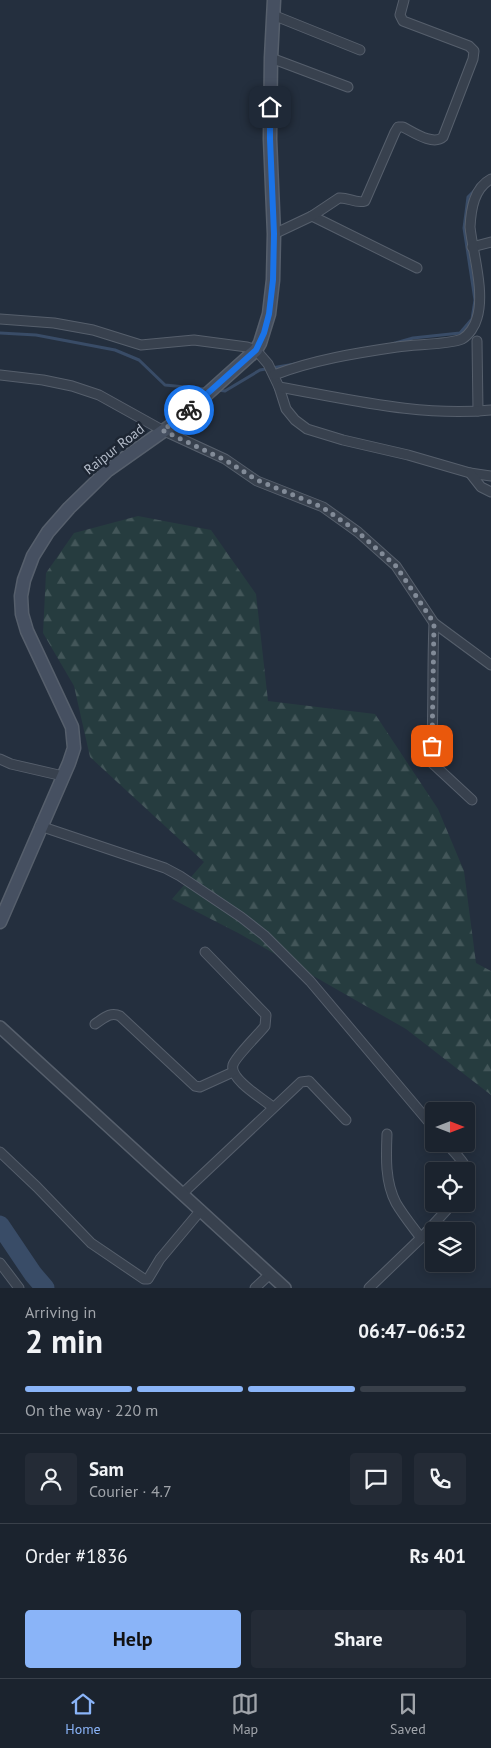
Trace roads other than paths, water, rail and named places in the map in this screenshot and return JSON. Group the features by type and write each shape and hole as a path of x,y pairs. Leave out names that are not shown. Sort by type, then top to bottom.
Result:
{"main road":[{"name":"Raipur Road","path":"0,922 4,904 74,748 72,727 27,631 22,614 21,596 24,580 33,556 48,532 69,508 108,470 162,430 176,422 256,350 264,333 269,314 273,280 274,234 270,139 274,0"}],"street":[{"path":"274,234 312,216 339,198 358,202 365,201 398,128 403,127 434,141 440,140 443,137 473,58 474,50 469,46 402,21 400,15 404,0"},
{"path":"273,15 360,50"},
{"path":"271,58 348,87"},
{"path":"271,370 397,347 462,338 468,334 477,318 480,305 479,283 470,227 472,210 478,191 491,179"},
{"path":"312,216 417,268"},
{"path":"472,247 491,242"},
{"path":"0,319 54,323 93,330 141,345 194,340 237,345 256,350 271,370 286,409 295,420 307,429 470,473 491,476"},
{"path":"477,341 478,411"},
{"path":"0,375 44,380 100,395 162,430 225,460 257,480 322,507 351,527 396,566 434,623 491,665"},
{"path":"279,387 414,410 491,410"},
{"path":"470,473 481,487 491,492"},
{"path":"434,623 431,762 472,800"},
{"path":"0,760 63,776"},
{"path":"40,826 165,868 180,876 264,934 310,981 425,1117"},
{"path":"205,952 261,1009 267,1019 265,1026 234,1062 232,1072 236,1079 274,1108"},
{"path":"95,1024 109,1015 115,1014 120,1016 195,1086 200,1086 232,1072"},
{"path":"0,1027 285,1288"},
{"path":"182,1194 301,1082 309,1081 346,1120"},
{"path":"387,1134 387,1171 392,1194 396,1203 421,1238"},
{"path":"0,1152 91,1243 144,1279 148,1279 160,1259 200,1210"},
{"path":"454,1152 462,1162"},
{"path":"369,1288 421,1238 445,1212"},
{"path":"0,1263 19,1288"},
{"path":"255,1288 270,1274"}],"waterway":[{"path":"392,344 413,338 460,333 472,319 475,300 464,228 468,197 475,190"},
{"path":"0,333 36,335 115,350 139,360 165,385 206,389"},
{"path":"218,390 225,391 260,370 295,364"},
{"path":"0,1225 33,1274 45,1288"}]}
